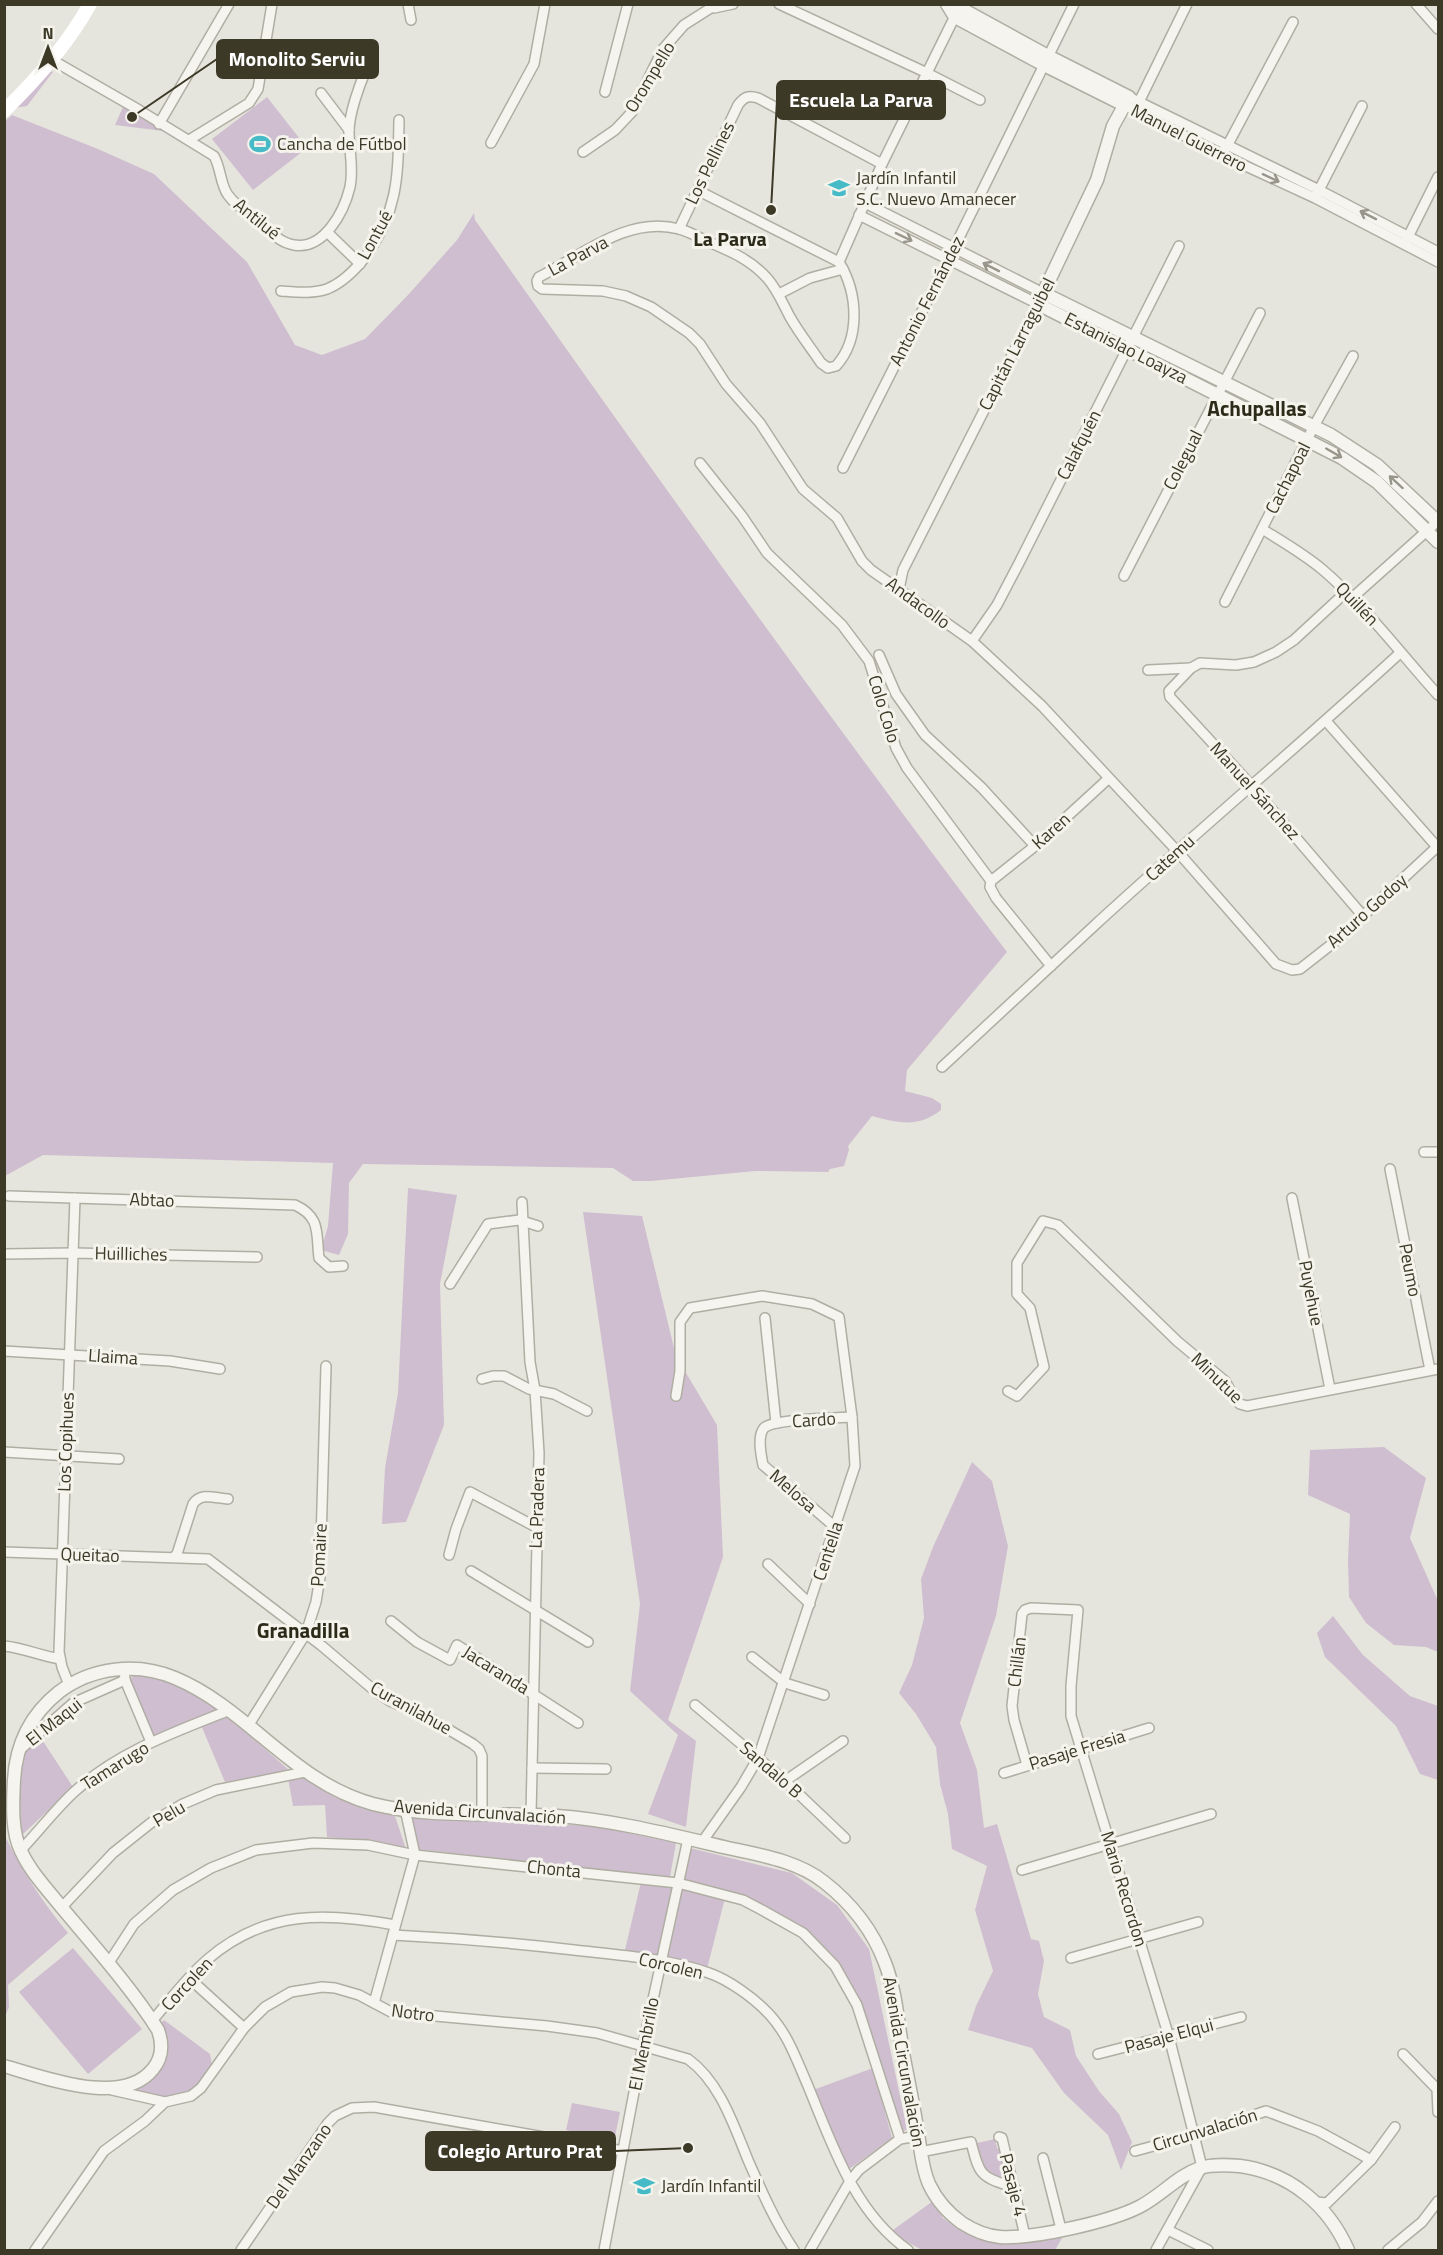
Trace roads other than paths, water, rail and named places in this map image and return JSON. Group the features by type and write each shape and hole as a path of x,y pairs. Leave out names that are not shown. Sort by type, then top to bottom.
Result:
{"main road":[{"path":"4,111 31,85 52,60 79,24 90,4"}],"street":[{"path":"159,123 229,4"},
{"path":"189,140 249,103 258,89 272,4"},
{"path":"408,4 411,20"},
{"path":"490,143 534,64 545,4"},
{"path":"605,92 628,4"},
{"name":"Orompello","path":"583,152 615,130 632,112 655,62 678,31 715,6 733,4"},
{"path":"779,4 980,100"},
{"path":"779,294 810,278 841,266 859,215 957,8 947,4"},
{"name":"Antonio Fernández","path":"843,468 949,260 1074,4"},
{"name":"Capitán Larraguibel","path":"899,588 903,570 1041,298 1097,180 1109,137 1132,104 1187,4"},
{"path":"1416,4 1438,29"},
{"name":"Manuel Guerrero","path":"957,8 1046,61 1407,240 1438,252"},
{"path":"1225,151 1293,22"},
{"name":"Antilué","path":"52,60 214,156 219,165 226,194 280,239 292,245 304,245 317,240 327,232"},
{"path":"360,264 327,232 343,209 350,186 352,166 349,130 359,85 366,70"},
{"path":"321,93 349,130"},
{"name":"Los Pellines","path":"679,229 743,98 751,96 758,98 882,164"},
{"path":"1317,194 1362,106"},
{"name":"Lontué","path":"281,291 307,293 327,289 344,279 360,264 375,243 388,219 394,200 398,166 399,120"},
{"path":"1407,240 1438,177"},
{"path":"697,190 841,266"},
{"name":"Estanislao Loayza","path":"865,203 954,248 1127,349 1342,458 1377,482 1438,542"},
{"name":"Estanislao Loayza","path":"859,215 949,260 1133,337 1314,426 1347,444 1377,465 1438,522"},
{"name":"La Parva","path":"537,281 539,277 566,263 584,249 630,231 655,227 679,229 736,254 768,278 791,319 821,363 828,368 836,366 844,355 854,324 851,291 848,278 841,266"},
{"name":"Manuel Guerrero","path":"1407,240 1438,262"},
{"name":"Calafquén","path":"972,641 997,605 1179,246"},
{"name":"Andacollo","path":"537,281 538,286 542,289 603,291 626,296 651,307 688,333 700,344 726,384 760,423 803,489 837,518 852,540 862,561 871,570 972,641 1041,706 1178,852 1276,964 1292,970"},
{"name":"Colegual","path":"1124,576 1260,312"},
{"name":"Cachapoal","path":"1225,602 1314,426 1353,356"},
{"name":"Colo Colo","path":"700,463 767,553 842,625 861,649 869,661 896,748 907,768 992,881 990,887 996,898 1052,966"},
{"path":"1148,670 1193,667 1200,663 1254,662 1276,652 1438,522"},
{"name":"Quillén","path":"1262,529 1300,552 1349,595 1438,695"},
{"name":"Catemu","path":"942,1067 1251,785 1326,721 1400,653"},
{"name":"Colo Colo","path":"879,655 896,694 925,735 982,788 1035,846"},
{"name":"Manuel Sánchez","path":"1193,667 1172,687 1169,691 1170,697 1251,785 1363,916"},
{"path":"1326,721 1438,847"},
{"name":"Karen","path":"992,881 1035,846 1108,779"},
{"name":"Arturo Godoy","path":"1292,970 1300,969 1363,916 1438,847"},
{"path":"1424,1152 1438,1152"},
{"name":"Peumo","path":"1389,1169 1434,1370"},
{"name":"Abtao","path":"9,1196 295,1205 306,1210 315,1220 319,1258 329,1267 343,1266"},
{"name":"Los Copihues","path":"69,1685 60,1659 75,1198"},
{"name":"Puyehue","path":"1292,1198 1330,1389"},
{"name":"La Pradera","path":"522,1202 521,1221 530,1362 535,1390 539,1453 531,1815"},
{"path":"450,1284 488,1224 521,1221 538,1226"},
{"name":"Minutue","path":"1008,1391 1017,1395 1044,1367 1030,1308 1017,1293 1017,1263 1043,1221 1058,1225 1177,1341 1225,1381 1235,1400 1240,1404 1247,1406 1434,1370"},
{"name":"Huilliches","path":"4,1254 73,1253 257,1257"},
{"name":"Centella","path":"676,1396 680,1371 680,1322 690,1308 762,1296 812,1304 839,1317 852,1417 855,1466 785,1683 758,1758 741,1787 702,1842"},
{"path":"765,1318 776,1423"},
{"name":"Llaima","path":"4,1351 170,1361 220,1369"},
{"name":"Pomaire","path":"248,1726 306,1633 316,1602 320,1577 326,1366"},
{"path":"482,1379 504,1376 523,1387 554,1394 587,1411"},
{"name":"Cardo","path":"776,1423 852,1417"},
{"name":"Melosa","path":"776,1423 763,1429 761,1434 763,1465 835,1527"},
{"path":"4,1452 119,1459"},
{"path":"449,1555 470,1492 536,1527"},
{"path":"174,1557 197,1498 202,1496 228,1499"},
{"name":"Queitao","path":"4,1552 208,1558"},
{"name":"Curanilahue","path":"208,1558 306,1633 375,1691 390,1701 429,1718 479,1749 482,1756 482,1815"},
{"path":"768,1564 810,1604"},
{"path":"471,1571 588,1642"},
{"name":"Chillán","path":"1027,1765 1012,1706 1022,1614 1031,1608 1078,1610"},
{"name":"Mario Recordon","path":"1078,1610 1070,1702 1071,1716 1169,2037 1203,2167"},
{"name":"Jacaranda","path":"391,1621 417,1642 450,1660 457,1645 578,1723"},
{"path":"4,1646 22,1648 60,1659"},
{"path":"752,1657 785,1683 824,1695"},
{"name":"Avenida Circunvalación","path":"4,2066 66,2083 104,2088 133,2084 144,2079 158,2062 162,2051 161,2039 152,2021 39,1880 20,1851 14,1814 16,1752 29,1724 42,1708 69,1685 90,1674 155,1671 193,1686 230,1710 280,1753 321,1783 376,1805 482,1815 531,1815 599,1821 768,1857 805,1869 825,1882 854,1910 874,1938 888,1968 920,2152 934,2193 956,2218 986,2234 997,2237 1025,2236 1119,2215 1139,2207 1181,2177 1203,2167"},
{"path":"124,1674 151,1742"},
{"name":"El Maqui","path":"16,1752 74,1703 124,1674"},
{"name":"Sandalo B","path":"695,1705 785,1781 845,1838"},
{"name":"Tamarugo","path":"20,1851 72,1794 101,1771 151,1742 230,1710"},
{"name":"Pasaje Fresia","path":"1004,1773 1149,1728"},
{"path":"785,1781 843,1741"},
{"path":"532,1768 606,1769"},
{"name":"Pelu","path":"62,1907 113,1853 152,1822 183,1804 216,1790 305,1772"},
{"path":"374,2003 415,1855 405,1809"},
{"path":"1022,1870 1212,1814"},
{"name":"El Membrillo","path":"604,2250 643,2045 688,1839"},
{"name":"Chonta","path":"108,1964 134,1924 173,1890 211,1868 256,1850 313,1843 368,1845 415,1855 678,1883 742,1900 762,1910 803,1933 831,1961 857,2005 900,2139"},
{"name":"Corcolen","path":"152,2021 207,1960 232,1940 259,1927 291,1919 318,1916 340,1916 395,1925"},
{"path":"1071,1958 1198,1922"},
{"name":"Corcolen","path":"393,1935 471,1939 621,1955 661,1962 719,1978 769,2013 782,2031 794,2053 850,2181 872,2217 893,2239 908,2250"},
{"path":"189,1978 244,2028"},
{"name":"Notro","path":"35,2250 97,2159 165,2102 191,2096 201,2088 244,2028 265,2007 278,1998 305,1989 335,1988 348,1991 391,2012 547,2026 597,2033 688,2059 700,2068 710,2081 732,2122 779,2229 794,2250"},
{"name":"Pasaje Elqui","path":"1098,2054 1241,2017"},
{"path":"1403,2054 1437,2089 1438,2112"},
{"path":"104,2088 165,2102"},
{"name":"Del Manzano","path":"241,2250 319,2135 335,2116 352,2108 374,2107 623,2151"},
{"name":"Circunvalación","path":"1135,2151 1194,2135 1266,2111 1318,2131 1371,2160"},
{"path":"1316,2202 1327,2203 1371,2160 1395,2127"},
{"path":"810,2250 859,2169 900,2139 918,2136"},
{"name":"Pasaje 4","path":"999,2136 1002,2138 1025,2236"},
{"path":"920,2152 971,2142 981,2173 1015,2188"},
{"path":"1043,2158 1061,2229"},
{"path":"1156,2250 1203,2167 1230,2165 1258,2170 1284,2180 1316,2202 1333,2222 1348,2250"},
{"path":"1388,2250 1422,2222 1438,2201"},
{"path":"1168,2230 1208,2250"}],"place":[{"name":"Monolito Serviu","path":"132,117"},
{"name":"Cancha de Fútbol","path":"260,144"},
{"name":"Jardín Infantil S.C. Nuevo Amanecer","path":"839,188"},
{"name":"Escuela La Parva","path":"771,210"},
{"name":"Colegio Arturo Prat","path":"688,2148"},
{"name":"Jardín Infantil","path":"644,2186"}],"district":[{"name":"La Parva","path":"730,239"},
{"name":"Achupallas","path":"1257,409"},
{"name":"Granadilla","path":"303,1631"}]}
